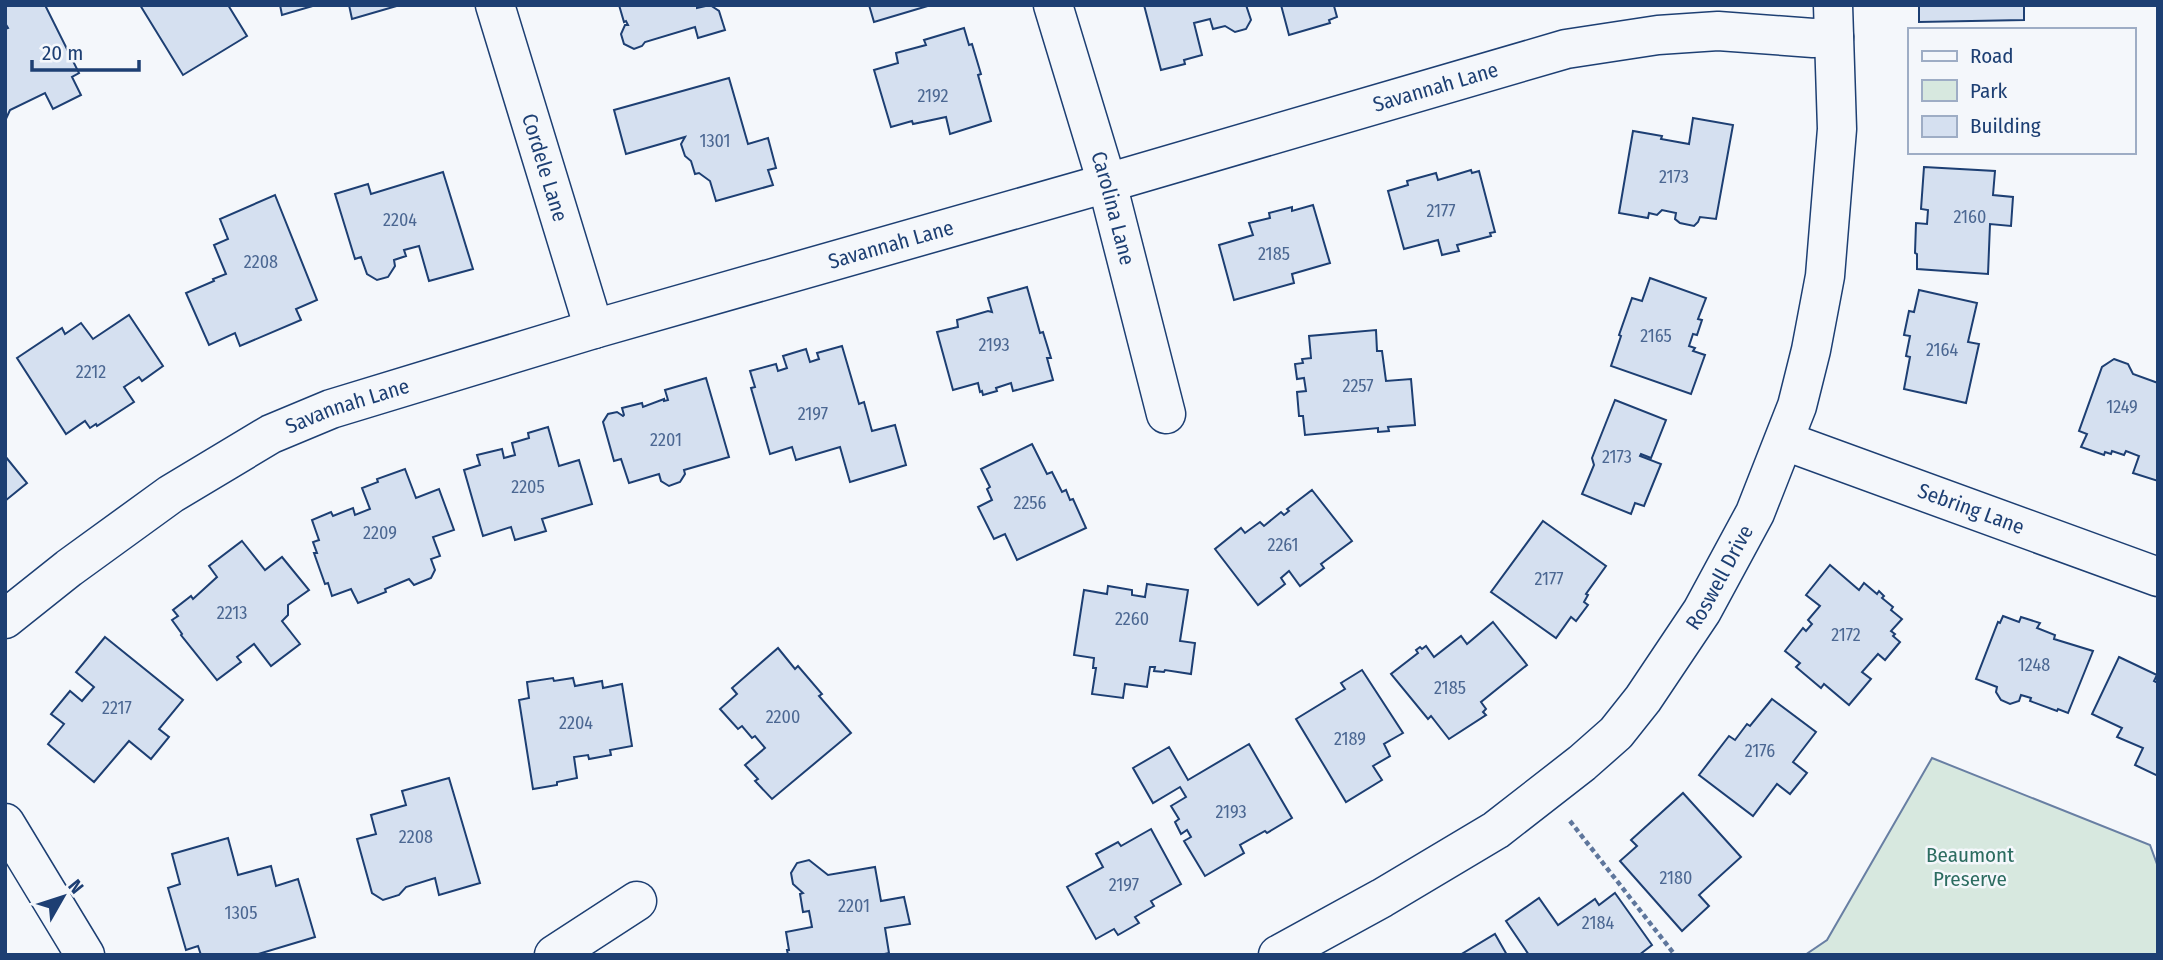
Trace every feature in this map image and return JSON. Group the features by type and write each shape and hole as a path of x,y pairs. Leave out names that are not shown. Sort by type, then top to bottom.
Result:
{"street":[{"name":"Cordele Lane","path":"495,5 594,329"},
{"name":"Carolina Lane","path":"1053,5 1107,183 1166,414"},
{"name":"Savannah Lane","path":"5,619 69,568 171,494 271,434 331,409 594,329 1566,49 1658,35 1718,31 1813,38 1833,21"},
{"name":"Roswell Drive","path":"1278,955 1382,898 1496,830 1616,733 1643,699 1709,598 1755,513 1797,406 1811,350 1825,276 1837,129 1833,21"},
{"name":"Sebring Lane","path":"1784,441 2158,577"},
{"path":"5,823 85,955"},
{"path":"554,955 636,901"}],"path":[{"path":"1547,790 1675,955"}],"green space":[{"name":"Beaumont Preserve","path":"1932,758 2150,845 2158,867 2158,955 1805,955 1827,940"}],"building":[{"path":"5,5 45,5 79,73 72,77 81,95 53,109 45,93 10,110 5,121 5,29 8,28 5,23"},
{"path":"140,5 228,5 247,36 183,75"},
{"path":"280,5 316,5 282,15"},
{"path":"349,5 400,5 352,19"},
{"path":"619,5 697,5 697,8 710,5 719,11 725,30 698,38 695,27 645,42 634,49 624,44 621,34 625,25 628,25 624,22"},
{"path":"869,5 931,5 874,22"},
{"path":"1144,5 1246,5 1251,20 1246,29 1235,32 1225,26 1213,29 1210,19 1194,23 1202,55 1184,60 1185,64 1161,70"},
{"path":"1281,5 1336,5 1337,17 1329,20 1330,23 1289,35"},
{"path":"1919,5 2024,5 2024,20 1919,22"},
{"path":"964,28 981,74 978,75 991,121 950,134 946,117 913,124 912,121 891,127 874,70 898,63 896,53 926,45 924,40"},
{"path":"729,78 748,144 768,138 776,168 768,170 773,185 716,201 710,181 699,173 695,174 691,161 685,156 681,144 685,137 626,154 614,110"},
{"path":"1693,118 1733,125 1716,219 1700,217 1694,226 1680,223 1675,219 1676,213 1662,210 1657,215 1649,213 1648,218 1619,213 1633,131 1689,144"},
{"path":"1924,167 1995,171 1993,195 2013,197 2011,226 1990,224 1988,274 1917,269 1916,223 1927,224 1928,210 1921,209"},
{"path":"1471,170 1472,173 1479,171 1495,232 1490,233 1491,236 1457,245 1459,251 1442,255 1438,240 1404,249 1388,191 1408,185 1407,181 1436,173 1438,180"},
{"path":"443,172 473,269 429,281 419,246 404,250 406,256 394,260 395,266 388,277 377,280 367,274 361,257 355,259 335,194 368,184 371,194"},
{"path":"275,195 317,300 296,309 301,320 240,346 235,333 209,345 186,293 226,274 214,245 228,239 220,219"},
{"path":"1313,205 1330,263 1292,274 1294,283 1234,300 1219,245 1253,235 1249,223 1270,218 1269,213 1292,207 1292,211"},
{"path":"1650,278 1706,298 1698,319 1702,320 1697,335 1693,334 1689,346 1695,348 1693,351 1705,355 1691,394 1611,366 1632,298 1642,301"},
{"path":"1027,287 1040,333 1043,332 1051,358 1047,358 1053,380 1013,391 1011,383 983,395 978,383 953,390 937,332 958,327 957,320 992,312 988,298"},
{"path":"1919,290 1977,303 1968,342 1979,344 1966,403 1904,389 1910,357 1906,356 1910,336 1904,335 1909,311 1914,312"},
{"path":"129,315 163,366 142,381 139,377 124,387 134,402 97,426 96,424 90,428 85,421 66,434 17,358 62,328 65,334 81,323 93,339"},
{"path":"1376,330 1377,351 1382,351 1386,381 1411,379 1415,425 1388,427 1389,431 1378,432 1378,428 1305,435 1303,416 1299,416 1297,392 1306,391 1304,378 1297,379 1295,364 1303,363 1302,359 1311,358 1309,336"},
{"path":"842,346 859,404 864,402 872,431 895,425 906,465 850,482 840,447 796,460 792,447 770,454 751,388 755,387 750,371 776,364 778,371 787,368 783,356 806,349 810,362 819,359 817,353"},
{"path":"2114,359 2128,364 2133,374 2158,383 2158,481 2133,473 2139,456 2126,451 2124,455 2112,451 2111,454 2105,452 2104,455 2081,447 2087,434 2079,431 2102,367"},
{"path":"706,378 729,457 684,470 685,474 680,482 669,486 661,481 659,474 629,483 621,459 614,461 603,422 608,414 617,412 623,416 622,408 642,403 643,407 668,400 665,390"},
{"path":"1615,400 1666,420 1651,458 1641,454 1640,456 1661,464 1644,506 1635,503 1631,514 1582,494 1594,465 1592,458"},
{"path":"548,427 559,466 579,460 592,504 542,519 546,531 515,540 511,527 483,536 464,470 480,465 477,455 502,449 504,458 515,455 512,443 529,438 528,433"},
{"path":"1032,444 1047,474 1052,472 1062,492 1066,490 1070,500 1073,499 1086,528 1017,560 1005,534 994,539 978,507 992,500 987,489 990,487 981,469"},
{"path":"5,456 27,483 5,501"},
{"path":"405,469 416,498 439,489 454,530 433,537 440,556 431,559 435,570 431,578 414,585 409,579 358,603 351,589 332,596 314,553 317,553 313,542 319,540 312,520 331,512 333,516 353,508 355,515 370,509 362,488 378,482 377,479"},
{"path":"1312,490 1352,541 1321,564 1324,568 1300,586 1289,571 1281,578 1285,584 1258,605 1215,549 1241,528 1245,533 1260,522 1264,526 1281,512 1284,515 1289,511 1287,509"},
{"path":"1543,521 1606,566 1586,594 1588,595 1584,602 1588,605 1576,621 1571,617 1556,638 1491,592"},
{"path":"242,541 265,570 282,557 309,590 288,605 288,615 282,621 300,644 271,666 254,644 237,657 241,662 217,680 181,635 172,620 178,616 173,610 191,596 193,599 217,577 209,566"},
{"path":"1830,565 1859,590 1864,583 1877,594 1879,591 1884,596 1882,598 1893,607 1891,610 1902,619 1891,631 1900,642 1885,660 1878,654 1862,672 1871,679 1849,705 1824,684 1821,688 1796,667 1800,663 1785,651 1803,628 1806,631 1812,624 1808,620 1820,606 1806,595"},
{"path":"1147,584 1188,590 1180,641 1195,643 1191,674 1154,671 1155,667 1150,667 1147,687 1125,684 1123,698 1092,694 1096,668 1093,668 1094,658 1074,655 1084,590 1107,594 1108,586 1132,590 1132,595 1145,597"},
{"path":"2003,616 2019,622 2021,617 2040,623 2037,628 2055,635 2054,639 2093,651 2068,713 2030,701 2031,698 2021,695 2019,701 2010,704 2001,700 1996,692 1997,687 1976,679 1998,622 2000,623"},
{"path":"1493,622 1527,665 1481,702 1486,709 1483,712 1486,715 1449,739 1431,716 1428,719 1391,674 1418,653 1416,650 1420,647 1422,649 1426,646 1434,657 1461,636 1467,644"},
{"path":"105,637 183,700 159,729 169,737 151,759 129,741 94,782 48,744 64,724 51,714 70,691 82,701 94,687 76,672"},
{"path":"778,648 795,669 798,666 822,694 819,696 851,733 772,799 755,781 758,779 745,765 765,748 742,726 738,729 720,709 737,694 732,688"},
{"path":"2119,657 2157,675 2154,681 2158,683 2158,776 2135,765 2143,748 2117,737 2122,728 2092,714"},
{"path":"1362,670 1403,733 1384,744 1390,756 1373,766 1382,780 1346,802 1296,719 1345,689 1341,683"},
{"path":"553,678 554,681 573,678 575,686 602,681 603,688 622,684 632,746 610,750 611,755 589,759 588,755 574,757 577,778 533,789 519,700 529,698 527,682"},
{"path":"1772,699 1816,732 1793,762 1807,773 1790,794 1777,784 1753,816 1699,775 1729,736 1735,740"},
{"path":"1249,744 1292,818 1240,845 1244,853 1205,876 1184,841 1191,837 1187,830 1181,834 1175,822 1179,819 1171,806 1186,797 1180,787 1153,803 1133,768 1169,747 1188,780"},
{"path":"449,778 480,883 439,895 435,878 406,887 399,895 383,900 372,893 357,839 376,834 371,815 406,805 402,791"},
{"path":"1683,793 1741,857 1699,895 1709,906 1682,931 1620,861 1637,846 1631,840"},
{"path":"1151,829 1181,884 1151,901 1154,906 1135,917 1139,923 1118,935 1114,929 1096,939 1067,887 1103,867 1096,854 1118,842 1121,846"},
{"path":"228,838 238,875 271,866 276,886 298,879 315,937 255,955 201,955 198,946 186,950 168,888 180,884 172,854"},
{"path":"809,860 828,875 875,867 881,901 904,897 910,924 885,928 889,953 788,955 786,932 812,927 809,911 803,912 800,894 803,893 793,884 791,873 797,863"},
{"path":"1615,893 1652,945 1639,955 1529,955 1506,921 1539,898 1558,925 1595,899 1599,905"},
{"path":"1495,934 1507,955 1460,955"}]}
